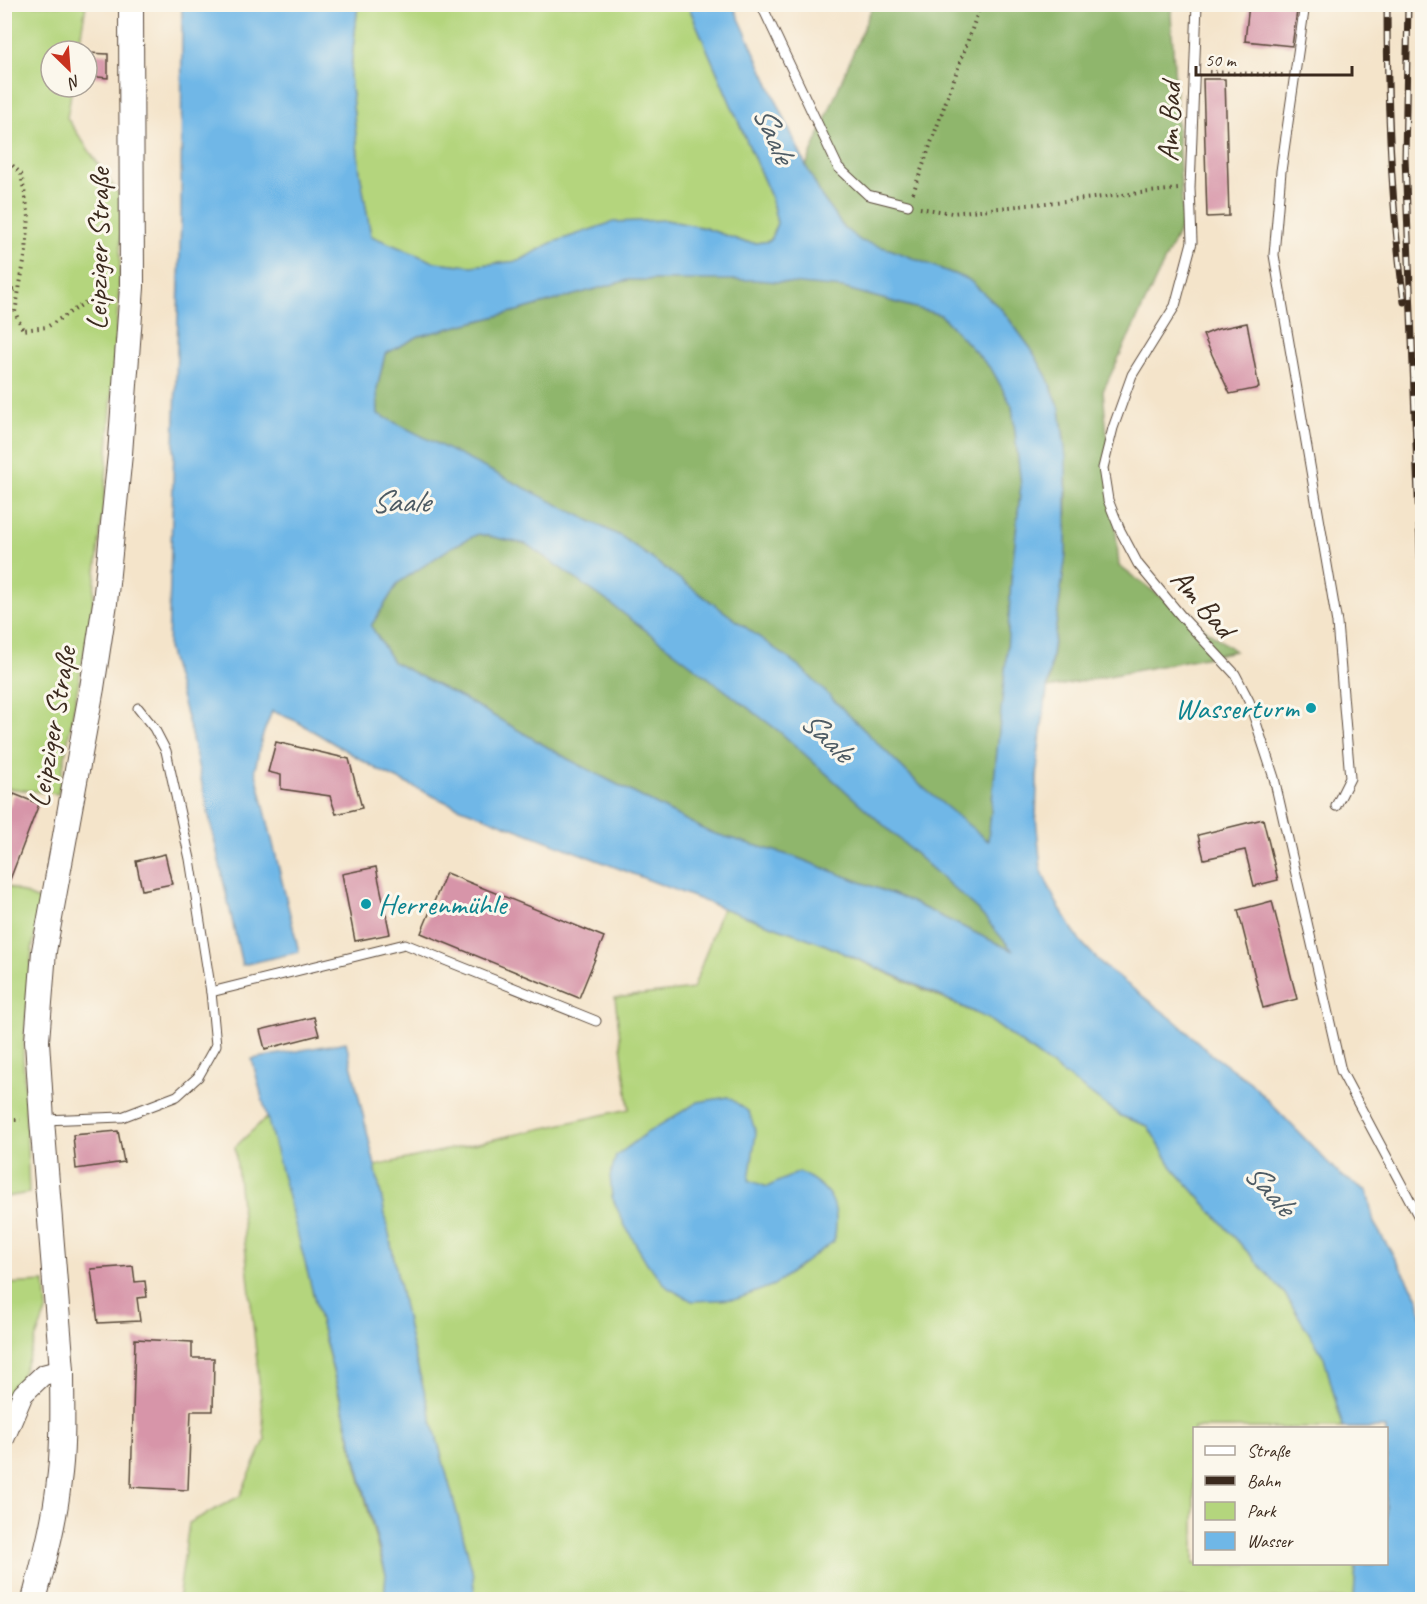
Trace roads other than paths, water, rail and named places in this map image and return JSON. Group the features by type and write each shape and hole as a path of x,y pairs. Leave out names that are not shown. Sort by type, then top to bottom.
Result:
{"street":[{"name":"Leipziger Straße","path":"34,1599 48,1547 60,1480 62,1370 38,1041 44,951 92,688 105,603 120,454 130,311 131,4"},
{"path":"4,1439 23,1394 43,1374 62,1370"}],"lane":[{"path":"761,4 838,167 868,195 908,206"},
{"name":"Am Bad","path":"1197,4 1190,188 1192,242 1174,306 1132,375 1113,428 1103,468 1108,500 1120,530 1138,564 1182,618 1235,674 1249,701 1275,778 1341,1071 1422,1223"},
{"path":"1305,4 1281,171 1274,255 1337,622 1350,778 1336,806"},
{"path":"42,1120 122,1117 177,1096 198,1077 216,1045 211,992 189,859 166,752 154,728 138,708"},
{"path":"211,992 405,944 596,1021"}],"water":[{"name":"Saale","path":"182,5 358,5 350,77 360,173 371,236 434,262 471,266 519,261 551,243 613,222 666,220 705,228 744,242 770,241 777,223 771,197 688,5 733,5 806,166 822,197 844,228 861,241 892,250 969,280 1003,311 1031,349 1047,377 1060,409 1066,458 1066,554 1038,755 1036,818 1041,869 1055,900 1079,940 1105,967 1175,1021 1211,1054 1250,1082 1340,1175 1367,1191 1374,1223 1419,1299 1422,1319 1422,1599 1354,1599 1356,1565 1388,1565 1388,1427 1343,1427 1324,1357 1285,1294 1172,1167 1148,1126 1121,1116 988,1019 921,987 821,943 722,908 448,803 380,771 296,721 272,711 262,737 255,769 299,952 242,965 189,725 168,648 181,216","holes":["628,280 756,280 843,288 941,315 992,370 1012,406 1021,485 988,841 920,785 800,667 622,537 378,414 377,389 385,354 419,336","478,534 526,544 603,598 780,732 978,910 1013,951 905,899 795,857 709,832 568,759 473,704 393,662 371,626 398,583 452,547"]},
{"path":"346,1042 375,1166 411,1342 472,1569 475,1599 384,1599 386,1574 252,1059"},
{"path":"728,1097 749,1112 756,1133 749,1180 767,1187 799,1172 819,1184 826,1191 835,1208 834,1241 774,1285 737,1299 692,1301 668,1288 647,1263 625,1226 612,1197 610,1176 616,1156 648,1132 698,1102"}],"railway":[{"path":"1387,4 1391,154 1404,302"},
{"path":"1408,4 1405,157 1422,600"},
{"path":"1422,87 1422,110"}],"place":[{"name":"Wasserturm","path":"1311,708"},
{"name":"Herrenmühle","path":"366,904"}]}
